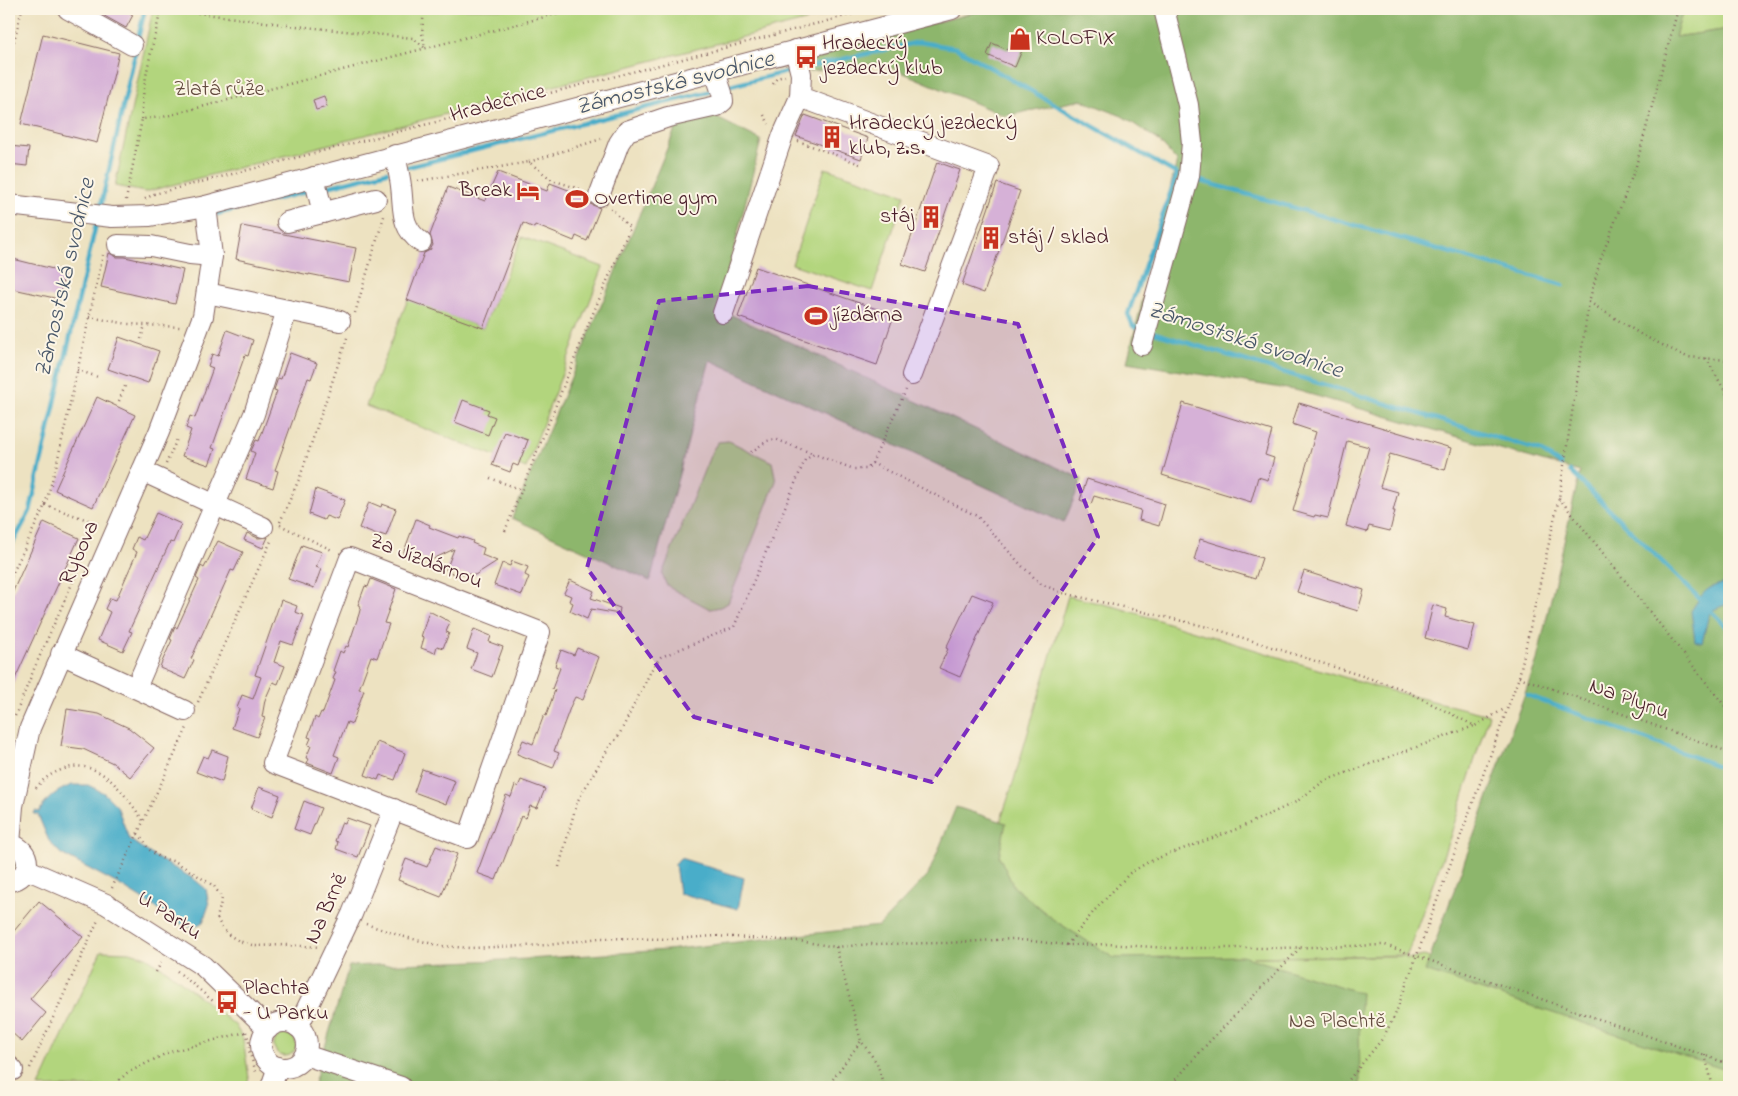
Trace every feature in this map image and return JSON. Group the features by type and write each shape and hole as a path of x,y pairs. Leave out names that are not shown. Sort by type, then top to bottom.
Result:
{"street":[{"path":"68,9 132,45"},
{"name":"Hradečnice","path":"9,205 88,214 119,210 150,216 206,206 952,9"},
{"path":"1142,345 1189,176 1192,143 1188,105 1164,9"},
{"path":"724,313 784,135 800,97 802,74 795,50"},
{"path":"599,196 619,143 627,131 668,117 718,106 723,101 715,72"},
{"path":"800,97 989,168 912,374"},
{"path":"395,155 401,184 404,221 408,230 421,242"},
{"path":"314,177 323,213"},
{"path":"287,222 323,213 382,203"},
{"name":"Rybova","path":"26,869 27,864 24,853 16,846 9,844 12,806 30,728 52,650 142,471 159,432 203,316 212,256 206,206"},
{"path":"110,249 152,246 190,254 212,256"},
{"path":"206,293 348,323"},
{"path":"136,688 254,414 287,310"},
{"path":"142,471 272,528"},
{"name":"Za Jízdárnou","path":"350,558 540,632 468,838 273,763 350,558"},
{"path":"52,650 190,714"},
{"name":"Na Brně","path":"298,1027 350,918 394,808"},
{"path":"9,881 18,878 26,869"},
{"name":"U Parku","path":"26,869 204,966 268,1029"},
{"path":"279,1022 298,1027 306,1037 307,1043 305,1055 300,1062 286,1068 270,1064 262,1051 264,1035 268,1029 279,1022"},
{"path":"305,1055 401,1087"},
{"path":"263,1085 278,1067"}],"path":[{"path":"9,61 22,9"},
{"path":"119,210 142,119 145,88 161,9"},
{"path":"168,9 296,26 413,38 425,48"},
{"path":"424,9 422,33 425,48"},
{"path":"142,119 163,118 573,9"},
{"path":"138,202 154,194 872,9"},
{"path":"1343,1087 1383,1038 1395,1015 1519,677 1559,498 1589,302 1600,261 1636,166 1678,9"},
{"path":"401,184 529,162 627,131"},
{"path":"784,135 860,164"},
{"path":"505,530 591,318 630,228 599,196 552,180 529,162"},
{"path":"119,210 132,202"},
{"path":"17,1069 102,912 144,822 272,528 300,477 348,323 382,203"},
{"path":"9,581 45,505 56,466 89,317 110,249"},
{"path":"1589,302 1642,335 1687,357 1729,360"},
{"path":"89,317 145,325 180,327"},
{"path":"141,339 145,325"},
{"path":"1706,358 1729,398"},
{"path":"76,370 98,377"},
{"path":"751,452 767,441 775,439 854,469 867,469 872,463 905,395 912,374"},
{"path":"119,401 125,386"},
{"path":"559,867 577,802 609,747 618,737 654,665 661,657 734,627 802,464 804,460 814,454"},
{"path":"872,463 977,516 1041,584 1063,593 1212,628 1400,688 1475,726"},
{"path":"490,478 522,490"},
{"path":"1559,498 1729,711"},
{"path":"45,505 99,524"},
{"path":"272,528 350,558"},
{"path":"9,732 26,688 52,650"},
{"name":"Na Plynu","path":"1519,677 1729,752"},
{"path":"1067,945 1095,910 1130,873 1150,861 1237,829 1296,802 1324,781 1475,726 1507,707"},
{"path":"35,781 33,791 43,779 55,772 73,766 89,767 102,774 124,794 144,822"},
{"path":"138,834 144,840 148,849 161,858 176,862 214,886 222,898 218,918 222,928 229,935 255,946 285,945 322,948"},
{"path":"102,912 105,925"},
{"path":"350,918 401,936 441,946 470,948 549,945 600,938 674,939 715,936 799,941 836,947 1013,939 1067,945 1107,944 1168,948 1300,948 1385,944 1729,1064"},
{"path":"836,947 861,1041 877,1063 884,1087"},
{"path":"1169,1087 1208,1042 1300,948"},
{"path":"156,972 162,962 158,957"},
{"path":"171,966 215,1003"},
{"path":"244,1028 249,1041 249,1051 263,1085"},
{"path":"112,1087 128,1073 169,1052 246,1032"},
{"path":"828,1087 861,1041"},
{"path":"1706,1055 1713,1087"},
{"path":"1346,1083 1355,1087"},
{"path":"828,1087 835,1087"}],"highlighted area":[{"path":"808,286 1018,324 1098,537 932,782 694,717 587,568 659,301"}],"green space":[{"name":"Zlatá růže","path":"153,9 851,9 145,192 115,186"},
{"path":"987,9 1683,9 1675,37 1729,29 1729,1071 1425,971 1537,660 1580,472 1299,391 1127,362 1177,161 1158,140 1122,116 1081,100 1005,116 880,63 809,72 806,57"},
{"path":"1683,9 1729,9 1729,29 1675,37"},
{"path":"709,114 761,140 719,309 1082,479 1064,523 710,360 650,581 512,518 679,120"},
{"path":"825,168 905,195 872,291 792,264"},
{"path":"522,237 603,267 526,468 366,406 408,299 483,328"},
{"path":"729,441 772,462 776,481 728,603 710,609 672,589 666,584 662,574 712,451 718,442"},
{"name":"Na Plachtě","path":"1068,596 1116,607 1376,687 1489,715 1450,837 1407,955 1253,957 1407,956 1406,959 1424,956 1729,1060 1729,1087 765,1087 965,929 1014,780"},
{"name":"Na Plachtě","path":"956,807 1006,823 999,856 1014,887 1054,920 1114,958 1243,956 1361,993 1359,1021 1360,1087 313,1087 349,966 528,959 667,950 879,926 928,875"},
{"path":"9,852 14,853 19,866 9,874"},
{"path":"101,951 130,952 146,957 169,972 235,1025 243,1039 249,1078 246,1087 39,1087"},
{"path":"281,1034 289,1034 296,1041 296,1049 289,1056 281,1056 274,1049 274,1041"}],"water":[{"path":"1729,583 1729,603 1711,611 1702,643 1695,641 1691,611 1710,588"},
{"path":"72,785 88,785 104,793 117,806 129,839 155,857 194,879 206,889 209,905 203,922 194,927 185,926 118,884 61,854 49,841 38,815 34,814 35,811 39,812 53,795"},
{"path":"680,858 744,878 738,909 679,893 675,864"}],"building":[{"path":"92,9 121,9 133,15 126,28"},
{"path":"1016,31 1028,36 1015,67 987,55 992,43 1008,50"},
{"path":"43,34 119,53 97,143 21,124"},
{"path":"324,96 327,107 316,110 313,100"},
{"name":"Hradecký jezdecký klub, z.s.","path":"805,115 868,138 861,159 796,136"},
{"path":"9,146 29,148 27,166 9,164"},
{"name":"stáj","path":"937,162 960,170 925,272 902,264"},
{"path":"498,172 547,191 550,183 587,197 590,204 600,208 587,241 576,236 574,241 535,225 534,228 523,223 483,328 407,300 424,253 430,250 433,245 430,235 448,187 485,201"},
{"name":"stáj / sklad","path":"997,183 1020,191 984,293 962,285"},
{"path":"242,226 356,248 349,282 236,259"},
{"path":"109,253 117,257 125,257 183,270 175,304 101,287"},
{"path":"9,258 65,272 59,299 9,288"},
{"name":"jízdárna","path":"756,267 894,315 877,365 738,317"},
{"path":"227,330 253,340 248,356 245,355 212,448 215,449 209,465 182,456 191,430 186,428 190,416 195,418 213,368 208,366 212,354 218,356"},
{"path":"119,337 159,351 148,383 108,369"},
{"path":"290,353 317,363 311,379 308,378 275,470 278,471 273,488 246,479 255,453 251,451 256,440 259,441 277,391 274,390 278,378 281,379"},
{"path":"97,397 135,415 93,507 55,490"},
{"path":"463,400 489,410 487,414 495,417 488,435 455,422"},
{"path":"1183,403 1272,431 1265,455 1274,458 1268,480 1258,477 1251,502 1162,475"},
{"path":"1299,403 1451,448 1445,470 1390,454 1380,487 1398,492 1390,531 1369,526 1367,532 1346,526 1369,447 1347,441 1328,518 1315,515 1314,517 1293,511 1316,432 1292,424"},
{"path":"505,432 528,440 518,466 513,464 510,472 492,465"},
{"path":"1087,479 1165,504 1159,526 1139,520 1141,510 1094,496 1091,504 1080,500"},
{"path":"316,489 345,500 337,520 326,516 324,520 309,514"},
{"path":"369,502 381,507 382,504 396,509 386,536 380,534 379,536 359,528"},
{"path":"156,513 181,524 173,543 170,542 129,631 132,632 123,651 98,640 110,612 105,609 110,598 116,600 137,552 132,549 137,537 143,540"},
{"path":"416,519 430,525 429,527 458,538 459,536 473,541 472,543 484,548 482,555 497,561 475,575 461,573 459,576 446,570 454,549 431,560 418,557 417,560 403,554"},
{"path":"44,522 79,538 9,692 9,600"},
{"path":"247,533 258,538 268,537 263,548 244,540"},
{"path":"1200,539 1262,558 1255,579 1194,560"},
{"path":"218,541 243,552 234,571 231,570 191,659 194,660 185,679 160,668 172,640 170,639 175,627 177,628 199,580 196,578 201,566 204,568"},
{"path":"302,545 322,552 316,567 321,569 314,588 288,579"},
{"path":"512,561 528,567 525,575 529,577 522,595 494,585 502,563 510,566"},
{"path":"1304,571 1364,590 1358,611 1297,592"},
{"path":"371,579 396,589 384,623 389,624 377,658 371,656 359,689 364,690 352,724 347,722 334,755 339,757 333,773 307,763 309,759 306,758 311,746 308,745 311,738 308,737 315,717 318,719 321,712 323,713 335,680 333,679 336,672 333,671 340,651 343,653 346,646 348,647 361,606 358,605 365,586 368,587"},
{"path":"570,580 594,591 591,598 620,608 619,614 591,609 587,619 570,611 573,603 569,601 571,596 564,593"},
{"path":"972,594 993,602 960,677 939,668 948,649 946,648"},
{"path":"281,600 297,606 295,612 304,615 293,645 281,641 274,662 285,666 278,684 273,682 265,700 262,717 265,718 257,737 232,728 242,695 253,699 261,677 255,675"},
{"path":"1433,605 1447,609 1445,617 1475,625 1468,650 1425,638"},
{"path":"429,611 450,622 446,632 449,633 443,648 437,646 435,653 421,648 424,638 421,637"},
{"path":"474,629 491,636 489,642 503,647 492,677 471,669 477,653 467,649"},
{"path":"577,648 599,657 583,700 575,697 571,705 554,751 559,753 553,768 517,754 523,740 533,744 544,715 546,716 555,690 552,689 560,668 555,666 561,650 574,655"},
{"path":"67,709 99,714 129,728 154,748 130,777 113,763 83,749 61,746"},
{"path":"377,742 405,753 395,780 380,775 378,780 365,775"},
{"path":"212,750 228,756 222,782 196,772 203,756 208,758"},
{"path":"422,769 455,781 446,804 414,792"},
{"path":"521,780 545,789 537,808 530,806 526,818 521,816 496,880 477,873 506,795 511,797 515,785 518,787"},
{"path":"259,787 280,795 272,817 251,809"},
{"path":"304,801 321,808 310,835 294,829"},
{"path":"347,818 370,826 358,857 336,849 338,842 335,841 342,822 345,823"},
{"path":"436,846 457,854 441,897 398,880 406,859 427,867"},
{"path":"39,901 83,937 30,999 46,1013 22,1042 9,1030 9,937"}],"waterway":[{"name":"Zámostská svodnice","path":"137,42 145,9"},
{"name":"Zámostská svodnice","path":"804,68 919,42 956,48 1177,174 1128,314 1133,326 1142,329"},
{"name":"Zámostská svodnice","path":"100,210 136,49"},
{"name":"Zámostská svodnice","path":"726,87 794,70"},
{"name":"Zámostská svodnice","path":"408,167 716,90"},
{"name":"Zámostská svodnice","path":"323,188 387,172"},
{"path":"1194,179 1563,285"},
{"name":"Zámostská svodnice","path":"217,214 313,190"},
{"name":"Zámostská svodnice","path":"9,550 30,511 97,220"},
{"name":"Zámostská svodnice","path":"1152,332 1541,451 1561,465"},
{"name":"Zámostská svodnice","path":"1570,471 1702,601"},
{"name":"Zámostská svodnice","path":"1707,607 1729,629"},
{"path":"1527,695 1729,770"}],"place":[{"name":"KOLOFIX","path":"1020,39"},
{"name":"Hradecký jezdecký klub","path":"806,57"},
{"name":"Hradecký jezdecký klub, z.s.","path":"832,137"},
{"name":"Break","path":"528,191"},
{"name":"Overtime gym","path":"577,199"},
{"name":"stáj","path":"931,217"},
{"name":"stáj / sklad","path":"991,238"},
{"name":"jízdárna","path":"816,316"},
{"name":"Plachta - U Parku","path":"227,1002"}]}
